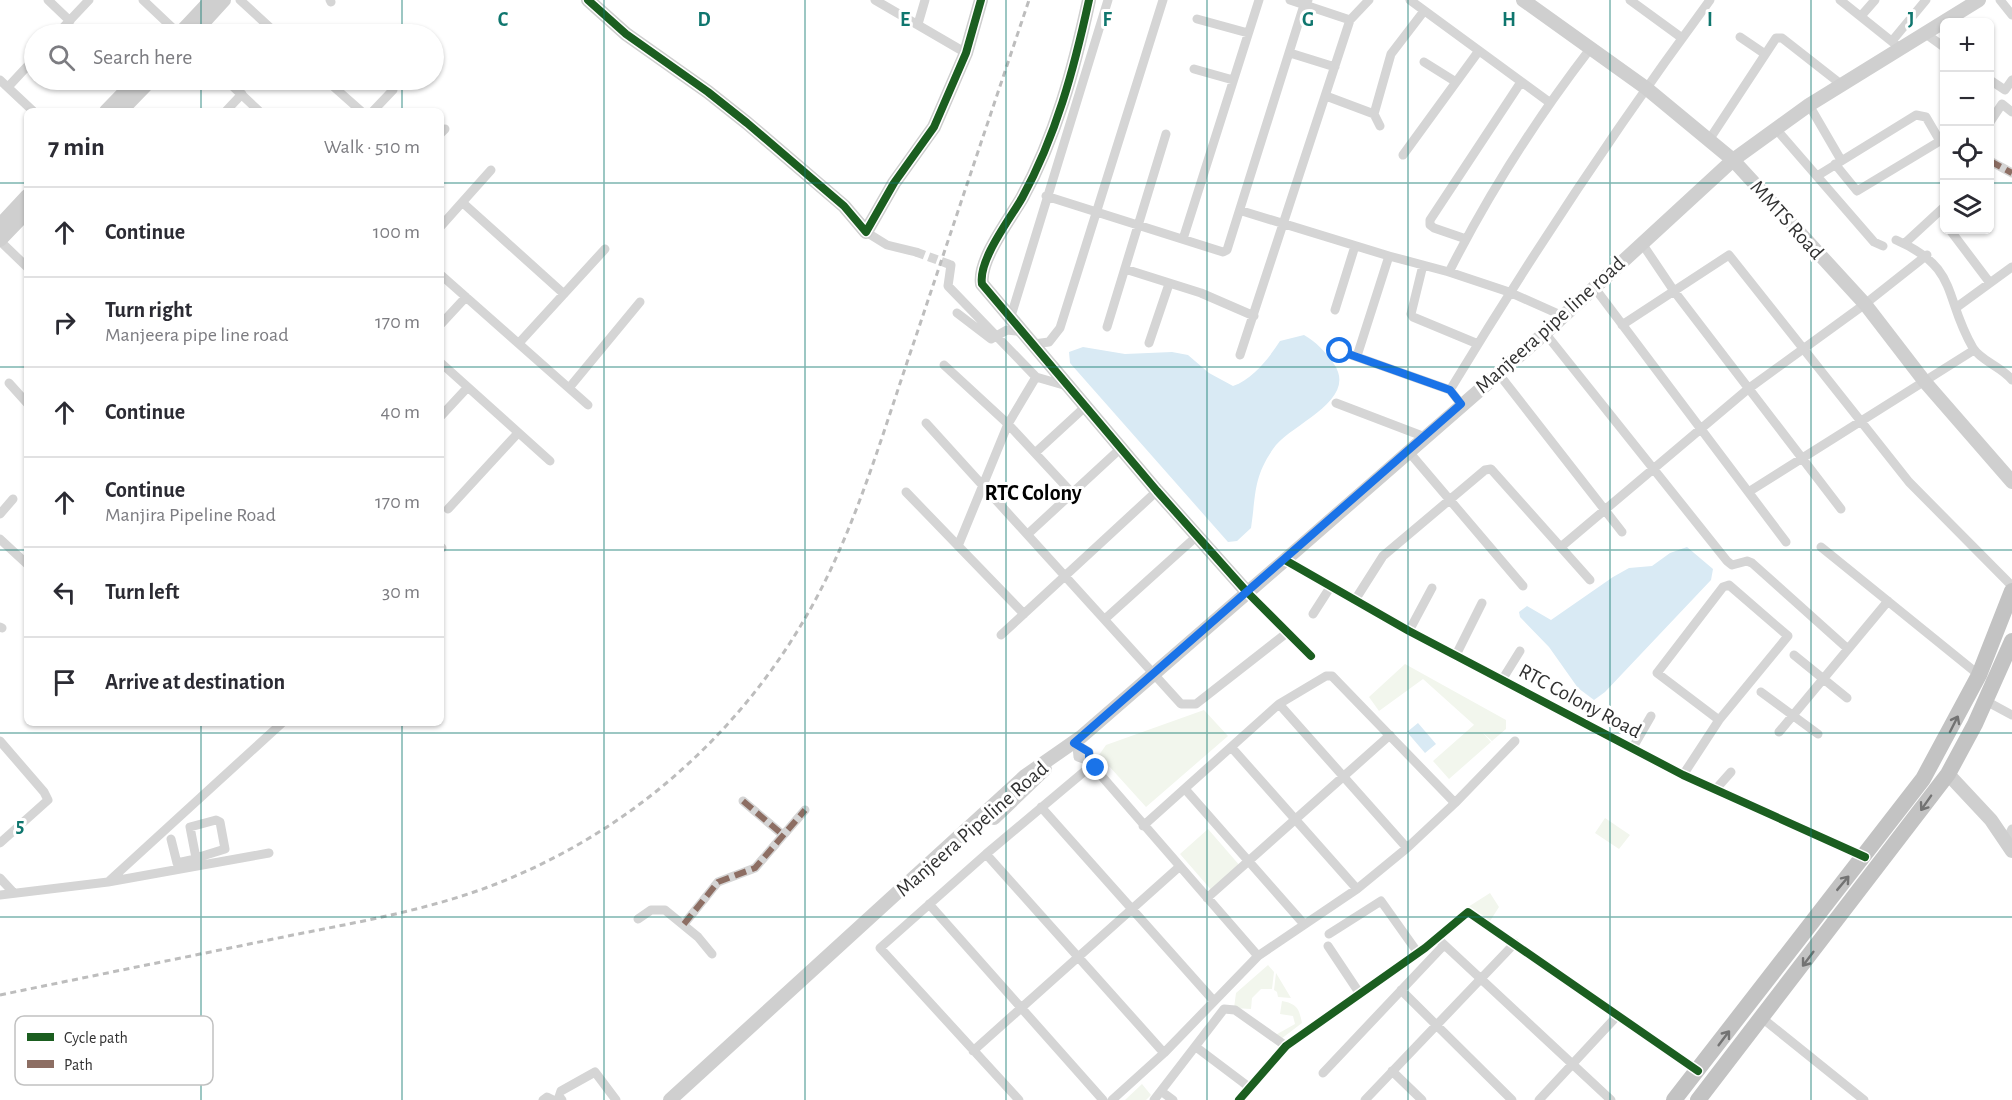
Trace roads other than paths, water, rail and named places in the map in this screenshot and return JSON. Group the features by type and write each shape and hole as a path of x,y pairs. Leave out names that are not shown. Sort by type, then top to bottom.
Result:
{"highway":[{"path":"1674,1100 1865,857 1923,779 1979,675 2012,591"},
{"path":"1698,1100 1944,779 1986,700 2008,651 1989,650"}],"main road":[{"path":"188,24 211,0"},
{"path":"202,24 224,0"},
{"path":"588,0 626,34 708,92 747,123 844,206 866,232 894,183 934,127 966,52 981,0"},
{"path":"1089,0 1083,58 1076,83 1041,160 980,275 985,289 1011,316 1067,386 1246,592"},
{"name":"MMTS Road","path":"1522,0 1646,88 1733,160 1865,304 1925,382 2012,482"},
{"path":"1733,160 1809,105 1842,85 1896,44 1926,34 1963,4 1979,0"},
{"path":"109,108 126,90"},
{"path":"124,108 141,90"},
{"name":"Manjeera pipe line road","path":"1056,756 1075,744 1246,592 1545,333 1733,160"},
{"path":"0,241 5,220 24,199"},
{"path":"5,220 24,213"},
{"name":"Manjeera Pipeline Road","path":"670,1100 1025,776 1056,756"},
{"name":"Manjeera Pipeline Road","path":"680,1100 1033,783 1056,756"},
{"path":"1944,779 1991,820 1994,828 2010,841"}],"street":[{"path":"48,0 70,21"},
{"path":"67,24 89,0"},
{"path":"143,0 168,24"},
{"path":"240,0 266,24"},
{"path":"918,24 925,0"},
{"path":"1083,58 1108,0"},
{"path":"1034,345 1049,342 1060,328 1163,0"},
{"path":"1183,239 1259,0"},
{"path":"1290,0 1306,2 1350,21"},
{"path":"1240,355 1350,21 1369,0"},
{"path":"1410,0 1549,102"},
{"path":"1629,0 1682,38"},
{"path":"1450,390 1509,292 1646,88 1710,0"},
{"path":"1840,0 1896,44 1926,0"},
{"path":"1861,16 1875,0"},
{"path":"2000,0 2012,15"},
{"path":"879,1 966,52"},
{"path":"1046,196 1223,252 1227,250 1242,211 1306,2"},
{"path":"1380,126 1374,114 1391,54 1424,11"},
{"path":"1197,19 1248,33"},
{"path":"1926,34 1940,44"},
{"path":"1709,140 1779,36 1842,85"},
{"path":"1740,37 1765,54"},
{"path":"1449,272 1466,239 1549,102 1590,49"},
{"path":"1403,155 1478,52"},
{"path":"1290,53 1335,67"},
{"path":"1424,62 1456,82"},
{"path":"24,67 4,84 30,108"},
{"path":"1194,69 1233,80"},
{"path":"1994,83 2005,90 2012,80"},
{"path":"1466,239 1434,228 1430,225 1430,220 1521,82"},
{"path":"1011,316 1076,83"},
{"path":"237,90 257,108"},
{"path":"337,90 358,108"},
{"path":"376,108 393,90"},
{"path":"229,108 242,94"},
{"path":"1326,96 1374,114"},
{"path":"1994,115 2002,104 2012,112"},
{"path":"1809,105 1838,162 1857,191 1940,141 1926,117 1916,115 1838,162 1817,176"},
{"path":"1776,129 1874,242 1883,246"},
{"path":"1107,327 1166,134"},
{"path":"1994,165 2012,173"},
{"path":"444,223 491,170"},
{"path":"463,203 564,294"},
{"path":"1242,211 1449,272 1509,292 1563,316"},
{"path":"1940,211 1901,242 1927,255 1938,266 1974,350 1997,365 2012,380"},
{"path":"866,232 886,245 916,252"},
{"path":"1953,234 1990,283"},
{"path":"0,241 24,264"},
{"path":"1641,243 1674,291 1841,509"},
{"path":"1335,310 1355,246"},
{"path":"519,343 605,249"},
{"path":"1622,325 1729,255 1909,482 2012,586"},
{"path":"1562,546 1748,389 1865,304 1927,255"},
{"path":"1357,356 1389,256"},
{"path":"951,265 948,286 1036,377 1067,386"},
{"path":"1423,265 1411,314 1413,317 1478,344"},
{"path":"1957,307 2012,267"},
{"path":"1125,269 1201,293 1254,316"},
{"path":"444,278 588,405"},
{"path":"1149,343 1169,284"},
{"path":"1594,287 1750,491 1786,542"},
{"path":"444,321 466,297"},
{"path":"569,388 640,302"},
{"path":"957,313 984,336 991,339 999,337"},
{"path":"999,337 1000,332 1007,330 1024,332"},
{"path":"1545,333 1726,561 1732,565 1747,561 1752,563 1848,650"},
{"path":"1750,491 1801,456 1974,350"},
{"path":"1340,351 1450,390 1461,404"},
{"path":"944,365 1008,424 1072,493"},
{"path":"444,366 550,461"},
{"path":"1498,373 1622,532"},
{"path":"958,546 1008,424 1036,377"},
{"path":"9,383 24,400"},
{"path":"444,413 467,388"},
{"path":"1336,403 1425,437"},
{"path":"1035,453 1085,407"},
{"path":"926,423 1029,533 1182,704 1196,704 1288,632"},
{"path":"448,509 518,434"},
{"path":"1029,533 1121,448"},
{"path":"1409,452 1523,586"},
{"path":"1354,600 1378,562 1449,498 1485,470 1491,469 1590,580"},
{"path":"1001,635 1157,491"},
{"path":"906,492 1024,614"},
{"path":"0,514 13,499"},
{"path":"1106,618 1197,536"},
{"path":"0,539 24,561"},
{"path":"1821,547 1979,675"},
{"name":"RTC Colony Road","path":"1285,560 1409,631 1632,749 1715,790 1865,857"},
{"path":"1683,775 1719,720 1788,636 1729,585 1723,587 1657,673 1719,720"},
{"path":"1313,614 1331,586"},
{"path":"1409,631 1432,588"},
{"path":"1246,592 1311,656"},
{"path":"1779,732 1888,601"},
{"path":"1456,655 1482,603"},
{"path":"1502,680 1520,651"},
{"path":"1794,655 1847,698"},
{"path":"1143,826 1279,704 1326,676 1332,676 1455,803"},
{"path":"1761,692 1818,734"},
{"path":"1986,700 2012,715"},
{"path":"1279,704 1407,848"},
{"path":"1632,749 1652,716"},
{"path":"108,882 279,726"},
{"path":"1207,898 1390,735"},
{"path":"0,741 44,792 48,800 0,843"},
{"path":"1112,1100 1164,1053 1258,956 1303,922 1357,889 1407,848 1455,803 1515,741"},
{"path":"1075,744 1089,752 1090,763 1258,956"},
{"path":"1232,748 1357,889"},
{"path":"1019,1100 880,948 1090,763"},
{"path":"1715,790 1731,772"},
{"path":"1185,789 1303,922"},
{"path":"743,801 783,834"},
{"path":"1041,807 1213,1000"},
{"path":"684,924 718,882 755,868 805,810"},
{"path":"195,861 190,827 217,820 225,849 216,858"},
{"path":"171,839 177,866"},
{"path":"0,895 12,891 108,882 195,861 241,853 265,854 257,845"},
{"path":"986,854 1164,1053"},
{"path":"973,1051 1179,867"},
{"path":"0,878 12,891"},
{"path":"1329,934 1382,901 1418,953"},
{"path":"929,904 1104,1100"},
{"path":"638,919 659,909 665,910 684,924 712,954"},
{"path":"1239,1100 1286,1046 1418,953 1468,912 1698,1071"},
{"path":"1437,938 1611,1100"},
{"path":"1365,1100 1515,944"},
{"path":"1323,1073 1444,945"},
{"path":"1328,946 1360,994"},
{"path":"1401,990 1512,1100"},
{"path":"1154,1100 1224,1009 1230,1008 1286,1046"},
{"path":"1539,1100 1618,1015"},
{"path":"1762,1018 1864,1100"},
{"path":"1196,1047 1249,1087"},
{"path":"1392,1071 1422,1100"},
{"path":"561,1100 559,1097 561,1091 595,1072 615,1100"},
{"path":"1161,1090 1173,1100"},
{"path":"543,1100 548,1097 553,1100"}],"tunnel":[{"path":"916,252 951,265"}],"railway":[{"path":"0,995 367,920 471,893 550,860 601,831 649,797 693,759 733,718 770,672 802,623 843,543 876,457 1029,0"}],"district":[{"name":"RTC Colony","path":"1033,493"}]}
